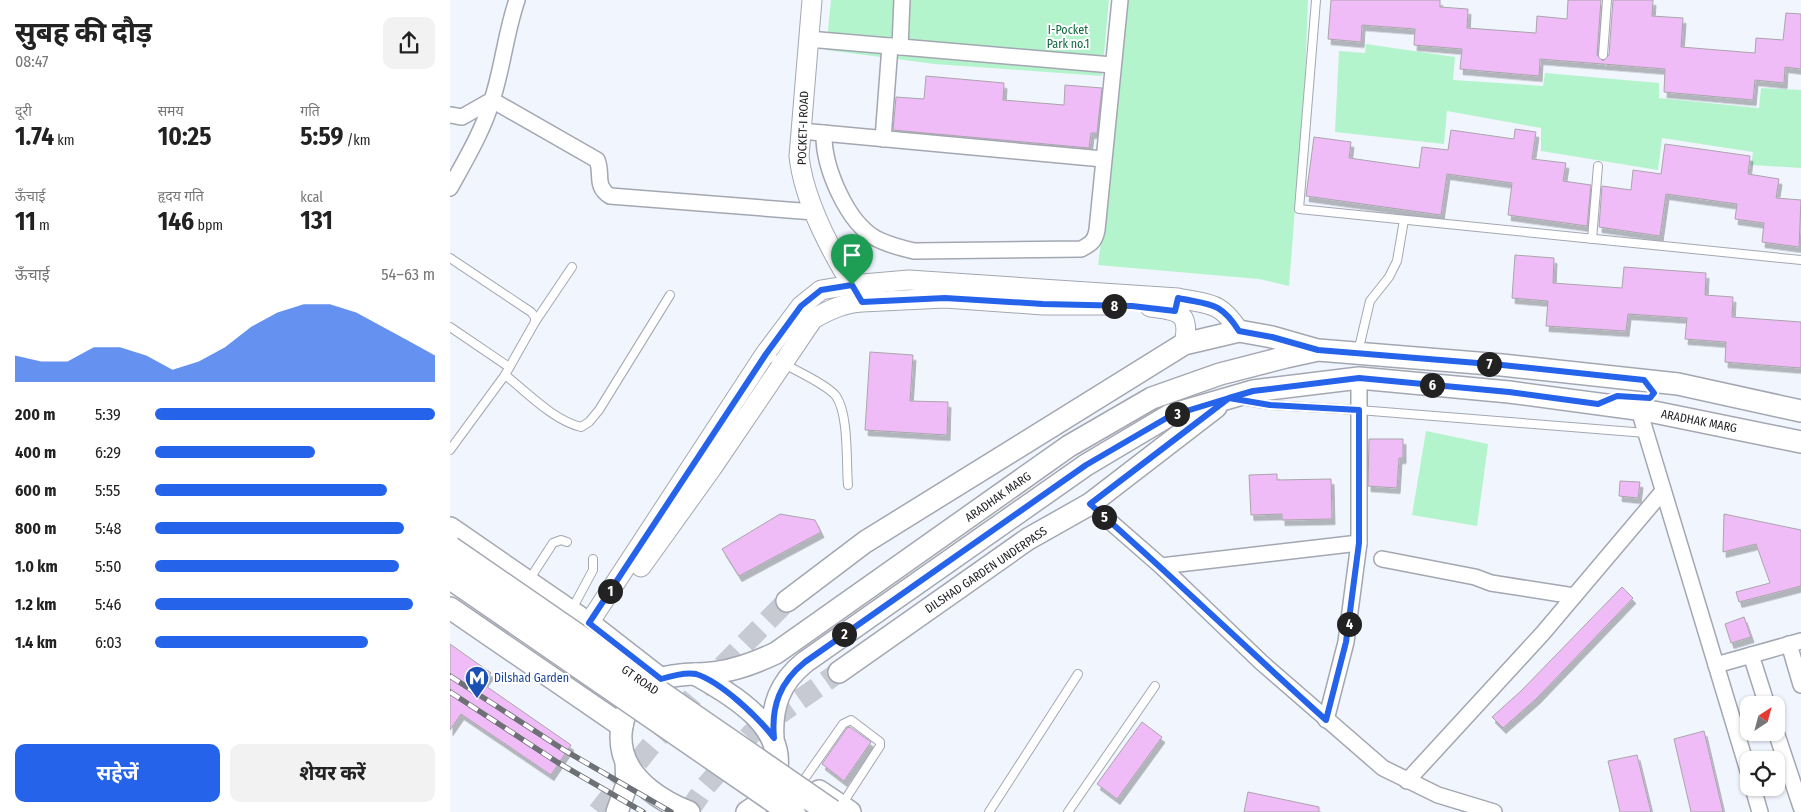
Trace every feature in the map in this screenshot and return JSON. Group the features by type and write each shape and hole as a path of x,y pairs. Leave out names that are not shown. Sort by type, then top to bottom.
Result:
{"highway":[{"name":"GT ROAD","path":"450,548 841,810"},
{"name":"GT ROAD","path":"450,576 792,812"}],"main road":[{"name":"ARADHAK MARG","path":"1184,344 1239,331 1272,337 1318,350 1502,365 1678,384 1801,410"},
{"path":"787,601 865,542 1184,344"},
{"name":"ARADHAK MARG","path":"661,679 737,668 776,653 1069,446 1152,398 1220,374 1318,350"},
{"name":"ARADHAK MARG","path":"777,763 773,713 781,690 795,670 1086,465 1170,416 1253,391 1359,378 1509,392 1598,404 1639,410 1801,442"},
{"path":"1598,404 1617,396 1650,398 1654,393 1653,389 1644,380"},
{"name":"DILSHAD GARDEN UNDERPASS","path":"839,672 1028,539 1090,504 1229,398"},
{"name":"GT ROAD","path":"450,528 594,626 661,679"},
{"path":"450,608 622,726"},
{"path":"695,674 728,694 746,708 774,738"},
{"path":"617,812 627,784 626,762 621,745 622,726 628,709 638,694 661,679"},
{"path":"626,762 637,778 648,788 671,804 689,812"},
{"path":"747,812 767,795 774,780 777,763 841,810"}],"street":[{"path":"450,188 465,161 492,100 501,70 508,26 518,0"},
{"name":"POCKET-I ROAD","path":"812,0 799,156 802,176 814,212 862,302"},
{"path":"883,139 902,0"},
{"path":"824,133 823,150 835,185 860,226 877,239 900,248 914,250 1081,249 1091,244 1095,239 1097,230 1120,0"},
{"path":"808,39 1112,65"},
{"path":"450,115 462,117 492,100"},
{"path":"492,100 584,150 596,160 600,168 599,184 602,191 610,196 814,212"},
{"path":"801,131 1103,159"},
{"path":"594,626 773,359 801,306 821,290 909,280 976,292 1217,306 1225,311 1239,331"},
{"path":"773,359 813,319 850,302 945,298 976,292"},
{"path":"1176,305 1186,321 1184,344"},
{"path":"1326,720 1346,642 1359,543 1359,378"},
{"path":"1639,410 1742,751"},
{"path":"1407,781 1574,596 1663,491"},
{"path":"1090,504 1160,566 1261,662 1383,768 1438,795 1494,812"},
{"path":"1160,566 1359,543"},
{"path":"1382,559 1475,577 1491,583 1574,596"},
{"path":"1716,664 1795,642 1801,685"},
{"path":"1750,655 1764,696"},
{"path":"1779,741 1801,806"},
{"path":"1755,796 1760,812"}],"lane":[{"path":"1316,0 1299,209 1801,260"},
{"path":"1603,55 1607,0"},
{"path":"1592,239 1598,166"},
{"path":"1358,353 1370,301 1389,277 1397,260 1404,220"},
{"path":"450,258 531,312 535,317 535,322"},
{"path":"450,450 507,371 535,322 572,268"},
{"path":"450,327 507,371 556,415 570,424 581,427 589,422 599,410 670,295"},
{"path":"773,359 802,374 836,396 844,418 848,485"},
{"path":"1229,398 1270,405 1359,410 1646,433"},
{"path":"528,582 554,543 561,540 567,542"},
{"path":"571,611 593,570 593,559"},
{"path":"989,812 1078,674"},
{"path":"1068,812 1156,686"},
{"path":"803,781 844,724 851,720 880,742 880,746 841,810"}],"green space":[{"name":"I-Pocket Park no.1","path":"831,0 1109,0 1102,76 935,64 826,50"},
{"path":"1127,0 1308,0 1305,81 1289,286 1259,279 1098,265 1112,156"},
{"path":"1366,44 1455,57 1453,80 1543,86 1545,73 1659,83 1659,98 1759,108 1761,88 1801,90 1801,168 1751,165 1753,152 1662,138 1658,170 1541,151 1541,128 1447,111 1444,144 1335,132 1339,51 1365,53"},
{"path":"1426,431 1488,444 1477,526 1412,515"}],"building":[{"path":"1331,0 1440,0 1440,7 1468,9 1467,28 1536,33 1537,16 1567,19 1568,0 1601,0 1597,55 1603,61 1609,55 1613,0 1653,0 1652,16 1683,18 1681,47 1755,53 1756,38 1783,40 1786,13 1801,14 1801,69 1785,67 1784,83 1755,80 1753,100 1664,92 1665,69 1540,59 1539,76 1460,69 1462,49 1414,45 1415,29 1362,25 1361,42 1328,39"},
{"path":"926,76 1004,83 1003,100 1064,105 1065,85 1102,88 1097,133 1091,133 1089,148 893,130 896,97 924,99"},
{"path":"1515,129 1536,132 1532,159 1566,163 1563,181 1591,185 1587,226 1508,215 1512,183 1447,174 1441,215 1306,196 1314,137 1351,142 1349,158 1419,168 1422,147 1448,150 1451,130 1514,139"},
{"path":"1665,144 1750,156 1748,174 1779,179 1776,198 1801,200 1799,247 1762,242 1764,223 1735,219 1737,204 1666,194 1660,236 1599,227 1602,186 1631,190 1633,170 1661,174"},
{"path":"1515,255 1554,258 1553,283 1622,288 1624,267 1706,273 1705,295 1733,297 1732,317 1801,322 1801,368 1725,362 1726,342 1685,339 1687,318 1628,314 1626,331 1546,326 1548,301 1512,298"},
{"path":"870,352 913,355 910,401 948,402 947,435 865,430"},
{"path":"1369,439 1403,439 1403,458 1399,458 1397,488 1368,486"},
{"path":"1277,474 1277,480 1331,479 1332,519 1282,520 1282,514 1251,515 1249,475"},
{"path":"1620,481 1640,482 1638,498 1619,496"},
{"path":"780,514 815,520 821,532 739,576 722,549"},
{"path":"1724,514 1801,530 1801,586 1739,602 1736,592 1770,583 1756,544 1723,552"},
{"path":"1622,587 1633,598 1537,698 1503,728 1492,717 1521,691"},
{"path":"1744,617 1751,637 1731,643 1725,624"},
{"name":"Dilshad Garden","path":"450,644 491,673 483,684 571,745 551,775 461,714 450,730"},
{"path":"1142,722 1162,737 1117,799 1097,784"},
{"path":"850,727 871,742 844,781 822,764 847,728"},
{"path":"1704,731 1723,812 1691,812 1674,739"},
{"path":"1637,755 1651,812 1620,812 1608,761"},
{"path":"1248,792 1319,807 1319,812 1244,812"}],"tunnel":[{"path":"598,812 648,749 697,692 787,601"},
{"path":"688,812 706,786 751,734 839,672"}],"railway":[{"path":"450,676 564,750 671,812"},
{"path":"450,692 557,762 643,812"}],"place":[{"name":"Dilshad Garden","path":"477,699"}],"route":[{"path":"852,285 821,290 801,306 766,354 589,623 661,679 695,674 710,682 756,717 774,738 772,725 776,701 787,679 805,662 1086,465 1170,416 1229,398 1270,405 1359,410 1359,543 1346,642 1326,720 1261,662 1160,566 1090,504 1229,398 1253,391 1359,378 1509,392 1598,404 1617,396 1650,398 1654,393 1653,389 1644,380 1502,365 1318,350 1272,337 1239,331 1225,311 1217,306 1178,298 1175,311 1132,306 1043,304 945,298 862,302 852,285"}]}
